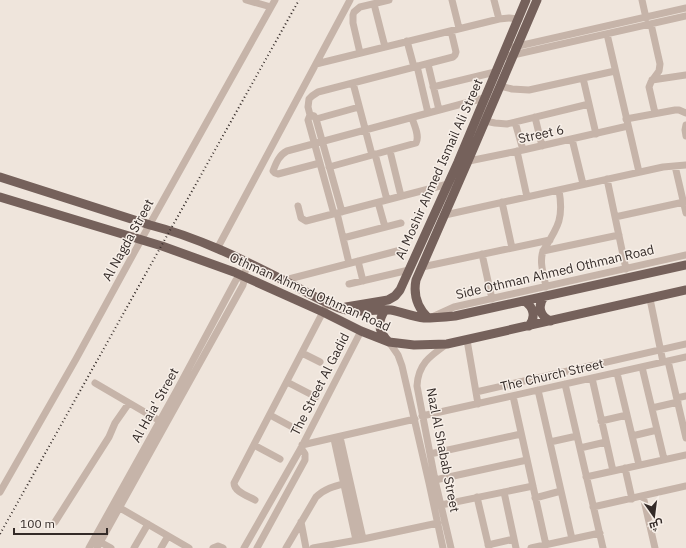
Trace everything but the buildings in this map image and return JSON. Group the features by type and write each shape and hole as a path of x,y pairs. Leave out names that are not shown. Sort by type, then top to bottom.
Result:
{"main road":[{"name":"Al Moshir Ahmed Ismail Ali Street","path":"340,308 384,301 392,298 400,290 458,162 526,0"},
{"name":"Al Moshir Ahmed Ismail Ali Street","path":"430,318 421,310 415,297 416,280 537,0"},
{"name":"Othman Ahmed Othman Road","path":"0,177 150,225 171,230 249,263 328,303 340,308 358,312 385,310 424,318 462,315 686,265"},
{"name":"Othman Ahmed Othman Road","path":"0,197 141,240 234,272 323,312 361,331 389,342 414,345 447,344 686,290"},
{"path":"214,247 213,251 215,253 237,263 238,269 234,272"},
{"path":"544,297 541,302 540,309 542,315 551,321"},
{"path":"524,301 530,306 533,312 533,320 529,326"},
{"path":"385,310 380,320 380,326 384,338 389,342"}],"street":[{"path":"246,0 271,7"},
{"name":"Al Nagda Street","path":"0,492 76,359 275,0"},
{"path":"214,247 269,152 350,0"},
{"path":"360,53 352,23 353,16 357,9 386,0"},
{"path":"452,0 460,28"},
{"path":"494,0 499,19"},
{"path":"642,0 646,18"},
{"path":"374,4 385,47"},
{"path":"502,57 513,56 607,34 646,18 686,8"},
{"path":"506,48 627,26 651,24 686,16"},
{"path":"316,64 499,19 519,18"},
{"path":"651,24 660,64 649,89 655,114"},
{"path":"349,264 329,167 319,142 313,117 308,107 309,99 315,93 453,57 456,55 456,50 451,31"},
{"path":"607,34 639,172"},
{"path":"407,42 416,67 428,113"},
{"path":"428,64 439,110"},
{"path":"500,86 512,89 529,90 615,71"},
{"path":"433,87 495,72"},
{"path":"652,80 686,75"},
{"path":"583,78 596,134"},
{"path":"353,83 365,130 387,200"},
{"path":"320,163 277,174 274,173 273,170 279,157 285,152 484,98"},
{"path":"485,121 495,124 516,122 589,104"},
{"path":"313,117 359,107"},
{"name":"Street 6","path":"458,162 520,151 596,134 655,114 675,110 686,113"},
{"path":"535,117 542,146"},
{"path":"329,167 414,144 418,137 412,118"},
{"path":"516,122 527,197"},
{"path":"686,125 686,136"},
{"path":"572,139 583,184"},
{"path":"319,142 320,163 338,213"},
{"path":"390,151 401,196"},
{"path":"269,152 279,157"},
{"path":"445,215 639,172 664,167 686,165"},
{"path":"675,166 686,213"},
{"path":"607,179 626,269"},
{"path":"298,206 301,218 308,220 448,184"},
{"path":"546,286 541,263 542,255 559,223 561,201 559,190"},
{"path":"378,202 385,227"},
{"path":"502,202 512,248"},
{"path":"615,217 684,202"},
{"path":"343,238 401,223"},
{"path":"543,251 619,235"},
{"path":"422,266 550,240"},
{"path":"285,280 397,251"},
{"path":"482,254 492,299"},
{"name":"Side Othman Ahmed Othman Road","path":"430,318 454,307 686,255"},
{"path":"358,261 363,281"},
{"name":"Al Haia' Street","path":"89,548 138,467 243,285 243,276 249,263"},
{"path":"349,284 408,270"},
{"name":"Al Haia' Street","path":"155,437 160,421 236,280 243,276"},
{"path":"650,299 661,350 666,362 684,424 686,438"},
{"path":"255,500 237,490 234,484 328,303"},
{"name":"The Street Al Gadid","path":"244,548 301,447 361,331"},
{"path":"467,340 478,404"},
{"name":"Nazl Al Shabab Street","path":"389,342 401,360 443,548"},
{"name":"Nazl Al Shabab Street","path":"447,344 424,362 419,373 417,386 435,480 451,548"},
{"path":"476,392 686,344"},
{"path":"302,353 320,362"},
{"name":"The Church Street","path":"422,416 686,357"},
{"path":"642,367 664,460"},
{"path":"616,373 639,465"},
{"path":"592,378 613,471"},
{"path":"287,382 316,397"},
{"path":"95,383 160,421"},
{"path":"565,384 603,548"},
{"path":"538,390 572,539"},
{"path":"513,396 546,545"},
{"path":"652,408 686,396"},
{"path":"55,522 109,437 115,423 129,403"},
{"path":"270,415 294,428"},
{"path":"601,421 627,415"},
{"path":"301,447 415,419"},
{"path":"632,436 657,430"},
{"path":"430,454 521,434"},
{"path":"550,442 577,436"},
{"path":"337,438 359,539"},
{"path":"580,448 606,442"},
{"path":"254,445 280,458"},
{"name":"The Street Al Gadid","path":"257,548 305,460 305,454 301,447"},
{"path":"586,477 686,455"},
{"path":"435,480 527,460"},
{"name":"Al Haia' Street","path":"99,545 120,508 138,467"},
{"path":"625,468 632,498"},
{"path":"286,548 313,501 320,493 330,487 347,483"},
{"path":"441,506 533,486"},
{"path":"593,507 686,486"},
{"path":"535,498 561,491"},
{"path":"504,492 516,548"},
{"path":"643,496 655,548"},
{"path":"477,498 488,547 514,539"},
{"path":"120,508 189,548"},
{"path":"301,522 306,548"},
{"path":"313,548 438,523"},
{"path":"134,548 148,524"},
{"path":"531,548 600,533"},
{"path":"161,548 168,536"},
{"path":"99,545 111,548"},
{"path":"213,548 218,546 223,548"}],"railway":[{"path":"0,534 299,0"}]}
